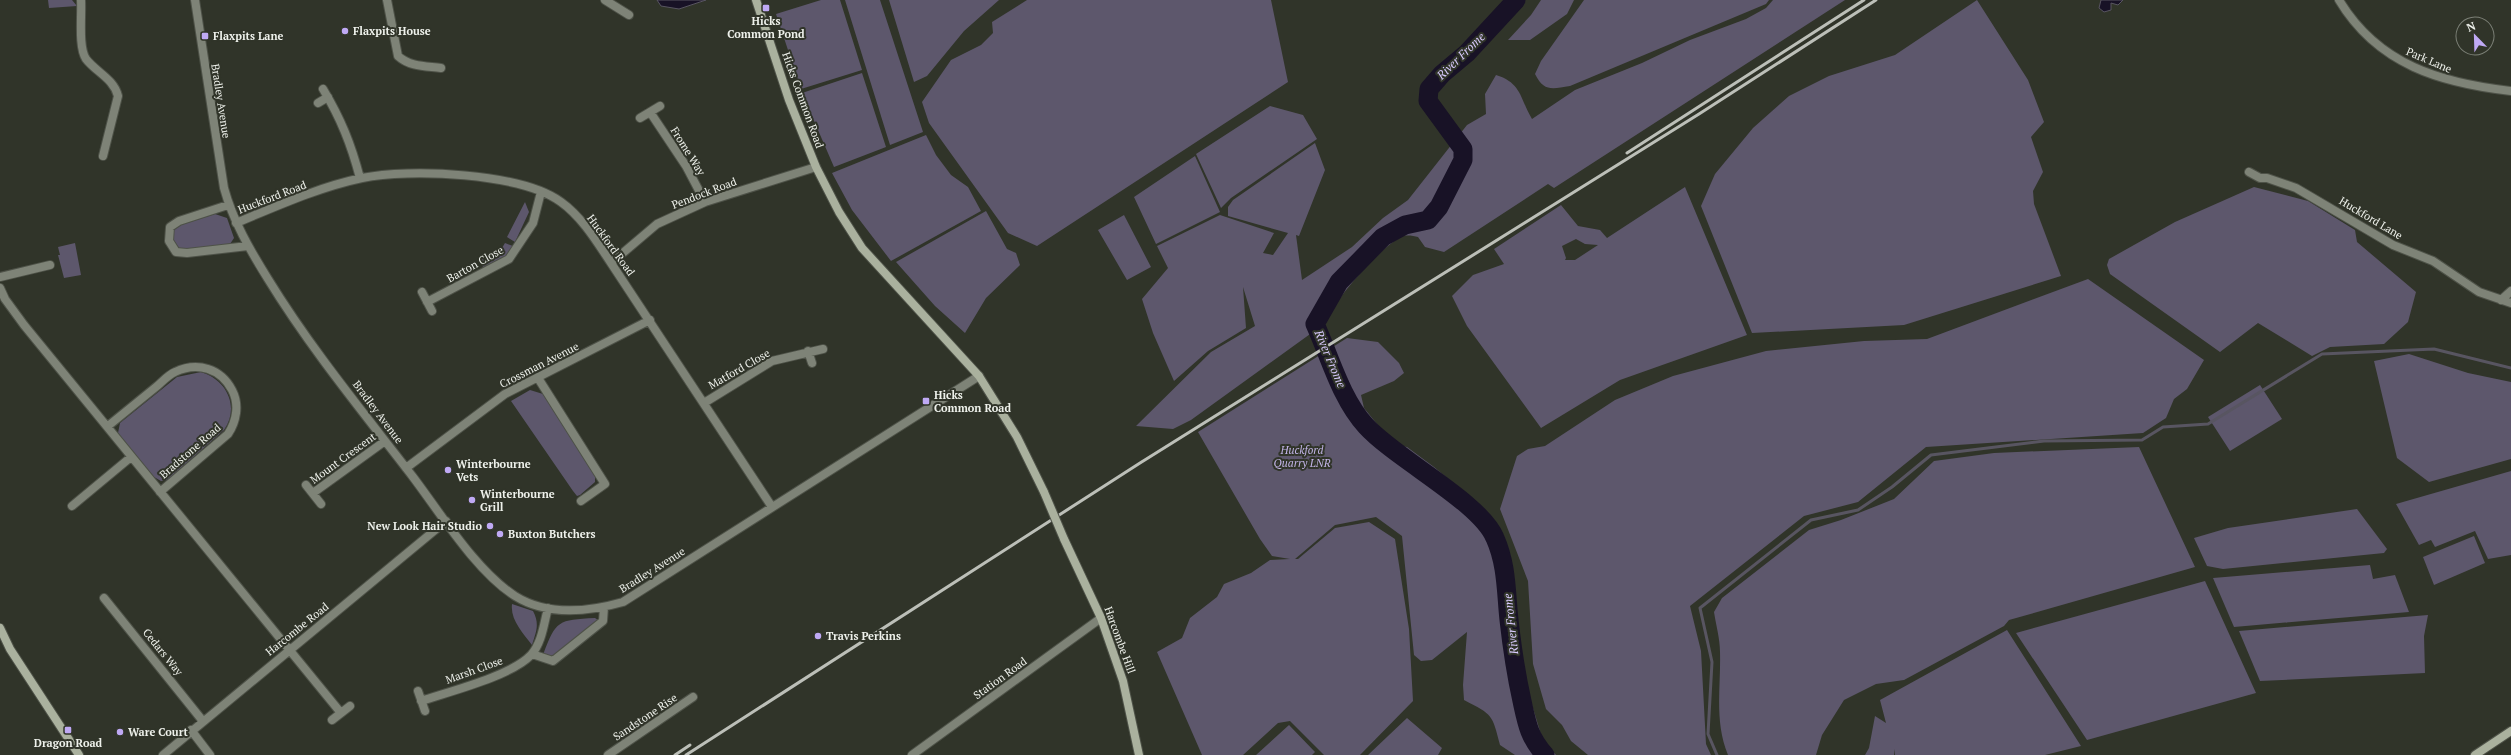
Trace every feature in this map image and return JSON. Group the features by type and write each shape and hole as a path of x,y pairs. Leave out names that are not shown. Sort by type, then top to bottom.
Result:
{"street":[{"path":"81,0 82,49 86,58 116,87 118,96 103,156"},
{"name":"Bradley Avenue","path":"195,0 222,180 228,205 248,246 292,317 446,521 489,576 516,596 548,608 576,611 604,607 622,602 979,376"},
{"path":"387,0 398,56 404,61 420,66 441,68"},
{"path":"605,0 629,14"},
{"name":"Hicks Common Road","path":"756,0 789,100 816,167 839,212 862,248 979,376 1017,437 1044,492 1064,539"},
{"name":"Park Lane","path":"2339,0 2347,13 2367,35 2396,58 2423,72 2455,83 2483,89 2511,91"},
{"path":"323,88 351,141 360,178"},
{"path":"318,103 328,97"},
{"path":"640,118 660,106"},
{"name":"Frome Way","path":"650,112 686,166 705,202"},
{"name":"Pendock Road","path":"611,263 657,224 705,202 816,167"},
{"name":"Huckford Lane","path":"2249,172 2260,178 2267,178 2296,188 2393,245 2433,261 2479,292 2511,303"},
{"name":"Huckford Road","path":"236,223 284,203 360,178 384,174 483,176 541,192 561,201 584,224 611,263 772,507"},
{"name":"Barton Close","path":"428,302 509,259 533,223 541,192"},
{"path":"228,205 179,221 170,227 169,241 176,252 187,254 248,246"},
{"path":"0,277 50,265"},
{"name":"Bradstone Road","path":"0,288 5,299 36,340 108,426 131,457 341,713"},
{"path":"2501,300 2511,291"},
{"path":"422,292 432,311"},
{"name":"Crossman Avenue","path":"406,468 505,394 650,320"},
{"name":"Matford Close","path":"704,403 772,361 808,351 823,349"},
{"path":"808,351 812,363"},
{"name":"Bradstone Road","path":"108,426 175,372 202,367 216,371 227,381 234,393 236,408 235,424 228,434 160,492"},
{"path":"538,378 605,484 581,501"},
{"name":"Mount Crescent","path":"313,493 385,441"},
{"path":"72,506 131,457"},
{"name":"Mount Crescent","path":"306,485 321,504"},
{"name":"Harcombe Road","path":"163,755 202,720 446,521"},
{"name":"Harcombe Hill","path":"1064,539 1101,618 1123,681 1139,755"},
{"name":"Cedars Way","path":"104,598 202,720"},
{"path":"532,654 553,661 603,621 604,607"},
{"name":"Marsh Close","path":"422,701 508,671 532,654 540,639 548,608"},
{"name":"Station Road","path":"912,755 1101,618"},
{"path":"0,628 10,649 78,755"},
{"path":"418,690 425,711"},
{"name":"Sandstone Rise","path":"608,755 693,697"},
{"path":"332,720 350,706"},
{"path":"191,730 210,755"},
{"path":"2475,755 2511,731"}],"green space":[{"path":"48,0 72,0 77,6 49,8"},
{"path":"821,0 840,0 862,70 801,89 776,14"},
{"path":"845,0 880,0 923,132 890,145"},
{"path":"889,0 999,0 964,31 927,76 914,82"},
{"path":"1027,0 1271,0 1288,82 1037,246 1008,233 929,123 922,102 951,60 981,45 993,33 992,22"},
{"path":"1541,0 1574,0 1567,14 1530,40 1508,40 1531,15"},
{"path":"1584,0 1769,0 1766,4 1570,86 1549,88 1538,80 1535,74 1541,61"},
{"path":"1773,0 1845,0 1554,188 1548,184 1444,252 1425,247 1418,237 1403,236 1394,241 1371,262 1347,289 1329,314 1324,324 1191,420 1173,429 1136,426 1211,352 1255,326 1243,287 1246,328 1208,351 1174,381 1153,333 1142,299 1168,268 1157,246 1220,215 1274,233 1263,253 1273,255 1288,233 1228,216 1228,207 1233,200 1315,143 1325,170 1299,236 1296,235 1302,280 1352,247 1383,218 1408,200 1467,125 1486,114 1485,94 1496,75 1505,78 1516,87 1532,119 1575,90 1642,63 1690,40 1746,19 1766,8"},
{"path":"1977,0 2028,80 2044,122 2031,137 2043,172 2033,191 2034,204 2061,276 1904,325 1752,333 1701,206 1715,174 1753,128 1789,96 1829,76 1895,55"},
{"path":"862,73 886,147 834,167 802,93"},
{"path":"1270,106 1303,115 1317,139 1231,198 1221,208 1196,154"},
{"path":"926,135 936,155 951,175 968,187 981,211 891,261 852,210 832,173"},
{"path":"1195,156 1220,212 1156,244 1134,197"},
{"path":"1685,187 1747,335 1620,380 1541,428 1467,326 1452,296 1473,275 1504,264 1494,249 1561,205 1578,226 1600,230 1607,238","holes":["1576,239 1585,244 1598,245 1575,260 1565,260 1566,258 1562,246"]},
{"path":"2254,187 2308,201 2355,230 2357,242 2416,292 2408,322 2384,344 2330,347 2312,356 2258,323 2220,352 2110,274 2107,265 2109,259 2175,222"},
{"path":"525,202 529,212 515,242 507,237"},
{"path":"986,211 1007,249 1016,253 1020,265 986,298 965,333 935,306 896,262"},
{"path":"215,214 227,218 234,238 230,244 187,249 179,248 173,239 174,230 181,225"},
{"path":"1124,215 1151,267 1127,280 1098,230"},
{"path":"75,243 81,275 64,278 58,255 60,255 58,247"},
{"path":"505,243 513,246 505,257 483,267 480,260 502,248"},
{"path":"2088,279 2204,360 2187,389 2174,399 2166,418 2143,433 1926,447 1858,502 1804,516 1690,606 1701,651 1706,744 1711,755 1588,755 1571,741 1562,725 1546,709 1533,664 1528,581 1500,509 1517,456 1528,449 1545,446 1615,400 1673,376 1766,351 1864,341 1927,339"},
{"name":"Huckford Quarry LNR","path":"1347,338 1378,342 1399,363 1404,373 1394,381 1361,395 1364,408 1394,445 1407,447 1434,467 1464,492 1500,530 1510,554 1525,682 1543,741 1556,755 1515,755 1500,745 1493,721 1490,716 1481,709 1464,700 1463,685 1467,632 1432,660 1421,661 1414,655 1402,536 1376,517 1335,525 1295,559 1298,559 1335,528 1369,522 1395,539 1409,629 1413,701 1360,755 1324,755 1290,721 1278,723 1243,755 1202,755 1157,652 1182,638 1190,618 1217,597 1224,584 1251,573 1270,560 1290,559 1272,556 1260,539 1198,432"},
{"path":"2409,354 2468,373 2511,382 2511,459 2429,482 2397,458 2374,361"},
{"path":"201,372 218,381 228,395 231,404 229,421 224,430 167,480 161,481 154,477 118,433 120,423 177,377"},
{"path":"2260,385 2282,419 2230,451 2208,417"},
{"path":"530,390 543,394 595,476 595,482 580,495 577,496 573,491 511,401"},
{"path":"2139,447 2195,567 2009,620 2004,626 1904,680 1876,684 1844,700 1822,735 1816,755 1728,755 1721,729 1719,704 1720,647 1714,612 1722,598 1809,530 1841,520 1894,499 1934,461 1994,453"},
{"path":"2511,471 2511,555 2488,559 2475,531 2435,547 2431,540 2419,545 2396,504"},
{"path":"2357,509 2387,549 2384,553 2223,569 2207,566 2194,538 2228,528"},
{"path":"2474,536 2485,563 2434,585 2423,557"},
{"path":"2370,565 2373,579 2395,575 2409,612 2234,627 2213,578"},
{"path":"2205,581 2256,693 2087,740 2016,633"},
{"path":"512,604 533,611 537,624 532,645 515,621"},
{"path":"2428,615 2424,636 2425,673 2260,681 2239,631"},
{"path":"595,618 598,620 597,623 553,658 543,655 551,635 555,628 560,624 566,621"},
{"path":"2007,630 2081,746 2045,755 1895,755 1894,749 1894,755 1865,755 1869,748 1875,716 1886,723 1880,700"},
{"path":"1407,718 1442,748 1438,755 1368,755"},
{"path":"1289,725 1315,752 1312,755 1256,755"}],"shaded area":[{"path":"657,0 706,0 679,9 661,6"},
{"path":"2101,0 2123,0 2118,5 2111,3 2111,10 2104,12 2099,8"}],"waterway":[{"name":"River Frome","path":"1516,0 1467,53 1442,74 1429,89 1428,101 1463,149 1463,160 1439,207 1428,220 1405,225 1383,237 1339,282 1315,324 1343,391 1357,415 1366,426 1380,439 1456,495 1486,524 1495,538 1504,568 1513,650 1525,717 1535,742 1545,755"},
{"path":"1717,755 1708,734 1712,662 1700,608 1811,520 1858,510 1892,487 1931,455 2044,441 2142,440 2163,427 2208,424 2322,354 2434,349 2511,368"}],"railway":[{"path":"1627,153 1864,0"},
{"path":"686,755 1140,463 1699,114 1876,0"},
{"path":"675,755 690,745"}],"place":[{"name":"Hicks Common Pond","path":"766,8"},
{"name":"Flaxpits House","path":"345,31"},
{"name":"Flaxpits Lane","path":"205,36"},
{"name":"Hicks Common Road","path":"926,401"},
{"name":"Winterbourne Vets","path":"448,470"},
{"name":"Winterbourne Grill","path":"472,500"},
{"name":"New Look Hair Studio","path":"490,526"},
{"name":"Buxton Butchers","path":"500,534"},
{"name":"Travis Perkins","path":"818,636"},
{"name":"Dragon Road","path":"68,730"},
{"name":"Ware Court","path":"120,732"}]}
